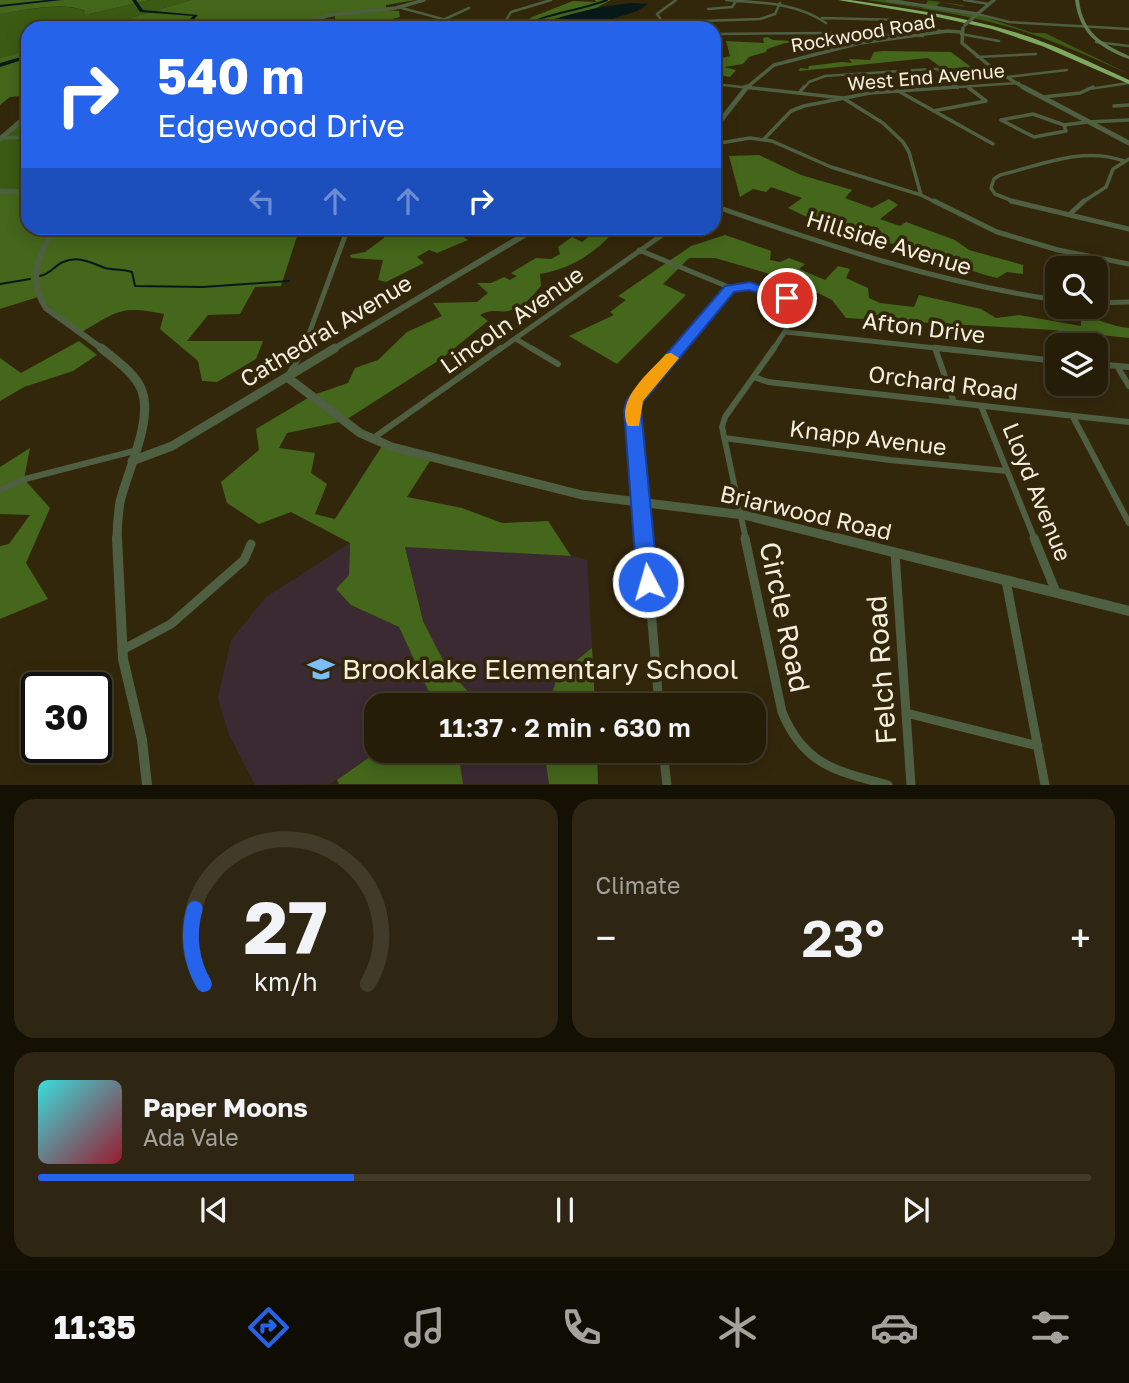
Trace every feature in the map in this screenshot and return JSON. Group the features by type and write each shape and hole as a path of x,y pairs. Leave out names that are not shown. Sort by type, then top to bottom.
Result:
{"highway":[{"path":"840,0 935,14 996,29 1049,46 1128,81"},
{"path":"856,0 951,15 1007,29 1062,48 1128,81"}],"main road":[{"path":"1077,0 1083,25 1096,42 1129,58"}],"street":[{"path":"310,21 337,14 398,8 424,0"},
{"path":"506,21 510,12 551,0"},
{"path":"676,0 658,12 657,17 661,21 760,19 775,14 780,3"},
{"path":"726,0 780,3 808,8 826,23"},
{"path":"887,0 1009,23 1129,29"},
{"path":"964,0 989,4"},
{"path":"994,0 965,25 961,33 964,46 1007,77 1129,143"},
{"path":"708,9 732,7 736,1"},
{"path":"398,8 448,21"},
{"path":"444,20 469,8"},
{"path":"822,18 901,20 944,32"},
{"name":"Rockwood Road","path":"721,120 746,87 764,70 783,62 860,43 944,32 961,33"},
{"path":"961,33 999,41"},
{"path":"721,34 919,35"},
{"path":"1096,42 1129,46"},
{"path":"977,57 1036,54"},
{"path":"799,93 809,82 827,76 932,69 937,69 958,88"},
{"path":"1007,77 1067,70"},
{"path":"1043,97 1080,93 1094,87 1128,81"},
{"name":"West End Avenue","path":"764,139 793,110 843,98 1019,83"},
{"path":"721,85 843,98 883,123 903,142 909,152 921,195"},
{"path":"933,111 986,101 968,87"},
{"path":"900,92 993,144"},
{"path":"1114,106 1129,105"},
{"path":"1064,125 1065,132 1037,137 1025,135 1001,120 1033,114 1064,125 1129,120"},
{"path":"1,138 21,121"},
{"path":"1,138 21,137"},
{"path":"721,143 746,138 764,139 841,170 921,195 982,226 1019,240 1129,264"},
{"path":"1127,160 1086,153 1004,173 990,185 993,192 1006,200 1071,213 1129,229"},
{"path":"1071,213 1076,206 1106,187 1113,169 1127,160"},
{"path":"0,191 21,192"},
{"name":"Hillside Avenue","path":"721,208 906,271 980,288 1045,298"},
{"path":"51,235 37,262 39,299 46,309 120,364 141,389 144,410 119,506 117,526 122,650 144,739 147,785"},
{"path":"286,377 307,343 346,235"},
{"name":"Cathedral Avenue","path":"133,456 166,450 524,235"},
{"name":"Lincoln Avenue","path":"372,439 662,235"},
{"path":"639,250 731,288 635,400 632,410 658,693"},
{"name":"Circle Road","path":"731,288 752,287 794,301 799,307 799,312 786,332 725,417 722,428 782,712 793,739 808,756 829,769 888,785"},
{"path":"1108,303 1129,302"},
{"name":"Afton Drive","path":"786,332 1045,360"},
{"path":"516,340 558,364"},
{"path":"935,347 954,402"},
{"path":"1108,365 1129,367"},
{"path":"1116,366 1129,386"},
{"name":"Briarwood Road","path":"286,377 372,439 564,491 740,514 1006,580 1128,614"},
{"name":"Orchard Road","path":"754,377 768,382 1129,422"},
{"name":"Lloyd Avenue","path":"981,406 1056,593"},
{"path":"1073,417 1129,523"},
{"name":"Knapp Avenue","path":"724,438 890,460 1007,471"},
{"path":"0,490 25,479 133,456"},
{"path":"122,650 171,624 244,560 251,544"},
{"name":"Felch Road","path":"895,553 911,785"},
{"path":"1006,580 1045,785"},
{"path":"906,713 1038,746"},
{"path":"664,763 667,785"}],"shaded area":[{"path":"648,4 637,11 606,21 550,21 582,11 609,6"},
{"name":"Brooklake Elementary School","path":"350,543 349,575 336,589 351,605 399,627 429,693 364,693 364,761 330,784 255,785 229,735 218,698 231,640 266,597"},
{"path":"405,546 571,556 587,560 592,648 558,675 552,693 469,693 447,668 423,621"},
{"path":"460,763 546,763 549,784 463,784"}],"green space":[{"path":"0,0 150,0 89,14 84,14 85,11 77,8 55,6 0,14"},
{"path":"150,0 191,0 120,21 21,21 21,52 0,58 0,14 59,7 89,14"},
{"path":"191,0 415,0 386,5 386,10 399,11 400,17 384,21 335,21 335,13 305,21 120,21"},
{"path":"595,0 611,0 592,10 595,11 547,21 527,21 573,1 596,2"},
{"path":"867,0 884,0 922,8 928,1 926,0 962,5 966,7 940,2 935,9 981,16 1033,33 1045,33 1129,74 1009,27 921,8"},
{"path":"763,38 831,43 785,43 749,57 743,64 724,67 736,70 730,77 721,75 721,58 730,56 726,41 764,43"},
{"path":"21,52 21,96 10,97 0,105 0,58"},
{"path":"874,52 951,52 987,79 967,80 959,75 957,69 941,67 928,58 799,71 800,68 808,69 809,66 852,63 849,59 870,60"},
{"path":"21,123 21,190 0,190 0,141"},
{"path":"759,155 801,175 852,190 845,198 872,208 889,199 898,205 880,219 900,226 906,222 955,240 969,250 1023,265 1023,274 1007,272 997,278 985,275 881,240 881,231 868,225 851,232 818,228 811,219 788,208 802,198 771,187 766,192 753,189 740,197 729,156"},
{"path":"0,190 21,191 21,235 297,235 281,286 255,287 240,314 208,315 187,341 263,341 256,359 217,382 202,381 198,361 160,329 164,314 128,310 103,319 80,333 38,297 0,309"},
{"path":"385,235 460,235 468,240 437,253 429,250 417,257 424,263 386,282 378,280 383,260 351,258 350,255 365,252"},
{"path":"591,235 610,235 601,245 573,264 540,274 541,286 523,305 514,310 492,311 480,315 488,321 441,359 344,421 287,433 279,448 315,453 311,473 327,484 315,514 335,519 382,446 430,461 407,497 462,508 502,523 548,521 571,556 405,547 423,621 447,668 469,693 429,693 399,627 351,605 336,589 349,575 350,543 291,512 259,524 227,503 221,482 259,450 256,429 313,395 348,383 355,368 378,360 407,332 442,316 433,303 477,302 488,293 477,283 491,283 504,277 510,280 517,276 511,273 536,258 551,259 560,254 558,247 572,237 582,242"},
{"path":"725,235 771,251 770,260 780,262 789,258 805,264 799,269 825,280 838,266 850,269 846,278 868,288 869,298 880,303 914,307 919,295 981,309 996,318 1019,315 1081,326 1081,319 1093,319 1129,328 1129,338 1108,336 1108,333 846,318 832,300 794,281 715,258 689,258 663,284 686,295 617,364 569,336 614,315 610,312 626,300 618,296 691,246"},
{"path":"79,341 97,355 73,371 24,387 0,401 0,358 21,373"},
{"path":"30,448 24,479 50,508 26,563 48,599 0,619 0,546 9,544 30,515 0,514 0,467"},
{"path":"592,648 594,693 552,693 558,675"},
{"path":"364,761 460,763 463,784 339,784 337,780"},
{"path":"546,763 597,763 598,784 549,784"}],"waterway":[{"path":"0,6 60,0"},
{"path":"134,0 142,11 196,15 189,21"},
{"path":"536,21 607,0"},
{"path":"0,65 21,58"},
{"path":"40,276 63,262 74,259 132,272 135,286 203,287 289,281"},
{"path":"0,284 30,279"}],"slow traffic":[{"path":"633,422 635,400 671,358"}],"place":[{"name":"Brooklake Elementary School","path":"321,669"}],"route":[{"path":"648,582 632,410 635,400 730,289 750,286 787,298"}]}
